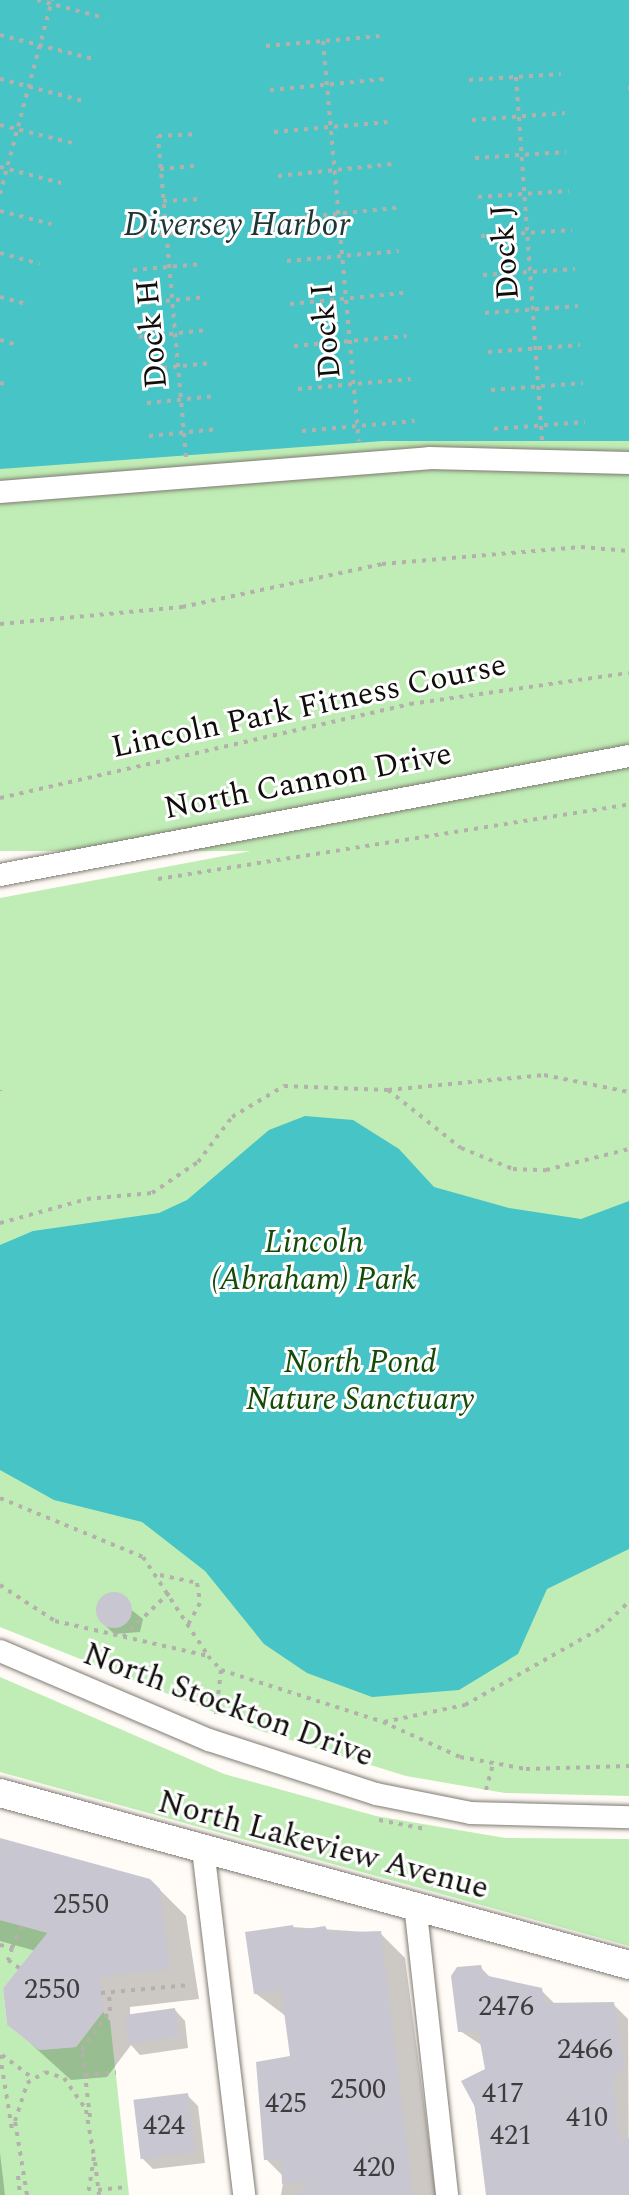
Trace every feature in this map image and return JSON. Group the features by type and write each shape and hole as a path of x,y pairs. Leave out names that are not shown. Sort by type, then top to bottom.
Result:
{"main road":[{"name":"North Lakeview Avenue","path":"0,1793 629,1965"}],"street":[{"path":"0,492 429,458 629,463"},
{"name":"North Cannon Drive","path":"0,875 629,756"},
{"name":"North Stockton Drive","path":"0,1651 223,1745 376,1794 471,1813 629,1817"},
{"path":"203,1849 244,2195"},
{"path":"415,1904 447,2195"}],"path":[{"path":"37,0 105,18"},
{"path":"0,194 51,2"},
{"path":"0,35 93,59"},
{"path":"266,46 380,36"},
{"name":"Dock I","path":"323,41 359,443"},
{"path":"469,80 561,74"},
{"name":"Dock J","path":"516,77 543,439"},
{"path":"0,79 83,101"},
{"path":"270,90 384,79"},
{"path":"472,120 565,113"},
{"path":"274,132 388,122"},
{"path":"0,125 72,143"},
{"name":"Dock H","path":"186,461 158,136 193,134"},
{"path":"475,158 566,152"},
{"path":"278,176 392,164"},
{"path":"160,169 194,166"},
{"path":"0,167 61,183"},
{"path":"478,197 569,191"},
{"path":"163,201 197,199"},
{"path":"283,219 396,208"},
{"path":"0,211 51,224"},
{"path":"481,236 572,230"},
{"path":"130,237 199,231"},
{"path":"287,261 399,251"},
{"path":"0,253 40,264"},
{"path":"133,270 202,264"},
{"path":"483,275 575,269"},
{"path":"290,304 403,293"},
{"path":"0,297 29,305"},
{"path":"136,304 205,297"},
{"path":"485,313 578,306"},
{"path":"139,337 208,330"},
{"path":"294,346 407,336"},
{"path":"0,340 18,345"},
{"path":"488,352 580,345"},
{"path":"143,370 211,363"},
{"path":"298,389 411,379"},
{"path":"0,383 8,385"},
{"path":"491,390 583,383"},
{"path":"147,403 216,396"},
{"path":"302,431 415,421"},
{"path":"494,429 585,422"},
{"path":"149,436 218,429"},
{"path":"0,624 182,607 382,564 581,547 629,551"},
{"name":"Lincoln Park Fitness Course","path":"0,798 410,704 629,673"},
{"path":"158,879 629,804"},
{"path":"0,1223 87,1199 152,1193 198,1162 232,1117 284,1086 388,1090 544,1075 629,1092"},
{"path":"388,1090 461,1148 513,1169 546,1170 629,1149"},
{"path":"0,1498 123,1547 160,1575 188,1625 221,1670 383,1722 493,1764 629,1766"},
{"path":"160,1575 197,1583 200,1603 188,1625"},
{"path":"0,1585 55,1621 208,1656"},
{"path":"123,1637 170,1592"},
{"path":"383,1722 465,1705 601,1628 629,1602"},
{"path":"216,1714 221,1670"},
{"path":"486,1790 493,1764"},
{"path":"19,1968 8,1960 22,1926"},
{"path":"0,1945 12,1948"},
{"path":"101,1993 190,1985"},
{"path":"99,2193 82,2050 110,2011 109,1993"},
{"path":"1,2055 32,2078"},
{"path":"1,2055 20,2195"},
{"path":"13,2141 20,2096 32,2078 45,2072 64,2078 83,2101 93,2141 89,2193 128,2187"},
{"path":"85,2075 116,2073"},
{"path":"16,2161 27,2195"}],"green space":[{"path":"0,0 629,0 629,851 0,851"},
{"name":"Lincoln (Abraham) Park","path":"629,780 629,1796 505,1793 406,1776 261,1731 0,1627 0,898"},
{"path":"0,1677 224,1774 376,1816 505,1838 629,1839 629,1946 0,1772"},
{"path":"0,1920 77,1941 33,1951 3,1988 7,2025 39,2050 76,2047 103,2012 110,2021 129,2195 0,2195"}],"water":[{"name":"Diversey Harbor","path":"0,0 629,0 629,441 383,441 0,469"},
{"name":"North Pond Nature Sanctuary","path":"305,1116 353,1120 399,1149 434,1187 509,1208 581,1219 629,1201 629,1549 547,1589 518,1654 459,1690 372,1697 307,1673 264,1644 205,1571 142,1522 54,1500 0,1470 0,1245 33,1231 159,1213 187,1200 269,1130"}],"building":[{"path":"114,1592 127,1597 132,1610 127,1623 114,1628 101,1623 96,1610 101,1597"},
{"path":"0,1838 150,1879 160,1889 170,1969 100,1977 103,2012 76,2047 39,2050 7,2025 3,1988 48,1932 0,1920"},
{"path":"293,1925 294,1931 325,1926 329,1933 381,1931 413,2195 297,2195 308,2182 282,2184 281,2159 264,2160 256,2062 290,2056 281,1990 254,1994 245,1932"},
{"path":"481,1965 484,1975 542,1988 544,2003 614,2002 624,2065 613,2081 619,2139 629,2138 629,2195 486,2195 475,2107 461,2081 485,2069 478,2031 458,2032 451,1976 457,1967"},
{"path":"175,2008 179,2037 129,2044 124,2015"},
{"path":"188,2093 195,2153 141,2159 133,2100"}]}
